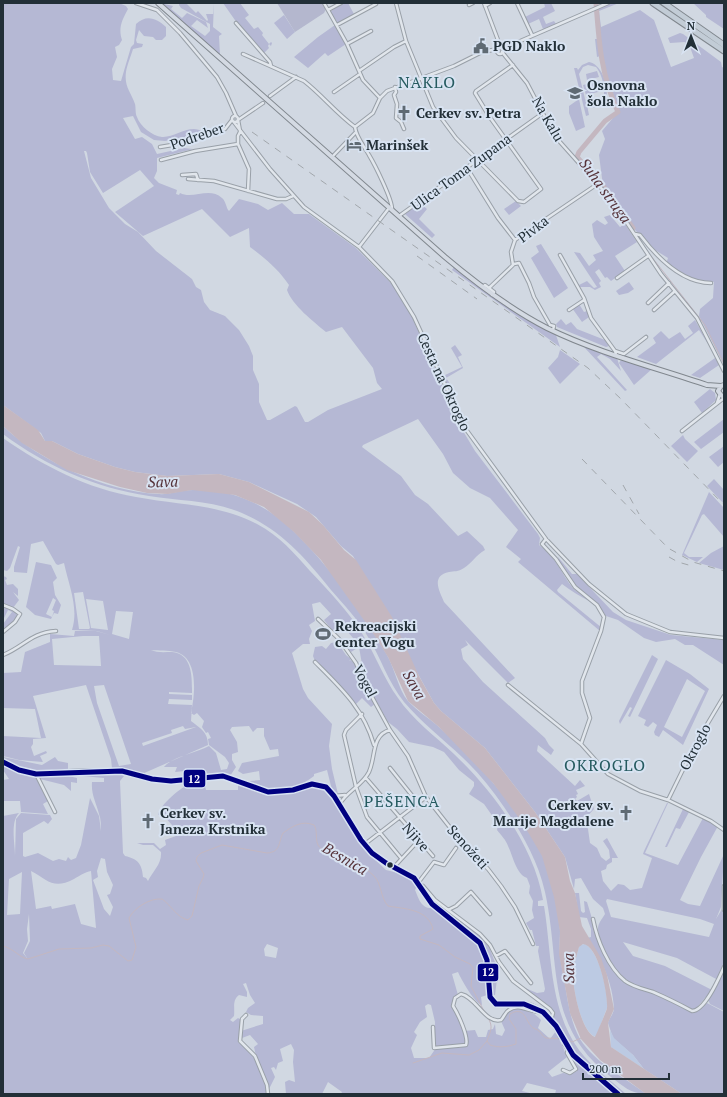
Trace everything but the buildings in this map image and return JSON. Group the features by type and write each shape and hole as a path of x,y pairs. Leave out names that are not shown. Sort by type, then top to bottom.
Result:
{"highway":[{"path":"653,3 724,51"},
{"path":"664,3 724,45"}],"main road":[{"path":"158,3 399,216 493,293 582,344 615,353 707,385 724,398"},
{"path":"707,385 722,386 719,393"}],"street":[{"path":"136,3 157,10 168,20 217,77 226,93 240,131"},
{"path":"324,3 347,44 366,84 380,98"},
{"path":"328,10 341,3"},
{"path":"396,3 406,41 431,103 456,138 521,202 531,198 541,189 475,93 513,65"},
{"path":"469,5 473,3"},
{"path":"484,4 490,3"},
{"path":"517,3 532,35"},
{"path":"355,127 373,113 380,98 387,91 395,87 454,66 482,52 500,50 608,3"},
{"path":"337,25 376,4"},
{"name":"Na Kalu","path":"484,4 500,50 527,83 560,142 599,183 635,234 648,256 697,318 724,371"},
{"path":"236,23 270,62 271,66"},
{"path":"347,44 371,31"},
{"path":"334,92 394,47 406,41"},
{"path":"243,54 296,77 312,87 340,116 355,127 356,132 392,201 391,209 359,247"},
{"path":"270,96 296,77"},
{"path":"395,87 396,92 394,95 397,104 396,118 401,122 404,129"},
{"name":"Podreber","path":"160,147 172,145 225,129 235,118 250,113 263,103"},
{"name":"Ulica Toma Zupana","path":"399,216 543,113"},
{"name":"Podreber","path":"240,131 238,136 238,144 249,169 248,191"},
{"name":"Cesta na Okroglo","path":"240,131 304,207 359,247 392,281 414,317 465,428 546,539 594,589 626,614 670,632 724,638"},
{"path":"332,157 356,132"},
{"name":"Podreber","path":"161,160 195,151 238,144"},
{"path":"467,168 498,218 515,240"},
{"path":"182,174 196,174 198,180"},
{"path":"592,175 595,182 594,186"},
{"path":"188,179 222,183 277,199 286,199 294,196"},
{"name":"Pivka","path":"489,288 514,264 511,252 515,240 599,183"},
{"path":"635,234 640,235 668,266 681,274 711,283"},
{"path":"560,255 584,300 591,318 615,353 624,354 646,336"},
{"path":"617,278 648,256"},
{"path":"514,264 518,263 529,283 534,297 552,327"},
{"path":"648,303 668,283"},
{"path":"484,286 489,288 493,293"},
{"path":"654,310 675,291"},
{"path":"569,310 584,300"},
{"path":"717,404 719,393"},
{"path":"682,431 724,398"},
{"path":"546,539 542,544 556,559 575,587 597,605 603,614 604,623 582,681 582,693 590,718 581,744"},
{"path":"3,605 20,614 15,622 3,632"},
{"name":"Vogel","path":"318,619 339,639 356,663 365,684 390,730"},
{"path":"3,655 11,652 33,636 56,631"},
{"name":"Vogel","path":"315,662 354,703 362,714 369,728 374,745"},
{"path":"508,685 581,744 608,774 640,791 668,800 710,821 724,830"},
{"name":"Okroglo","path":"668,800 696,743 724,696"},
{"path":"362,714 346,730 344,735 356,787 367,817 379,834 401,858"},
{"path":"340,805 346,795 366,778 371,766 374,745 381,734 390,730"},
{"name":"Senožeti","path":"390,730 408,756 426,797 440,817 502,886 533,944"},
{"path":"3,762 19,770 36,774 84,771 122,771 157,780 171,781 223,776 252,788 268,792 284,792 312,784 320,785 330,790 365,844 374,855 410,875 423,886 430,897 485,938 504,970 518,986 550,1009 553,1013 551,1020"},
{"name":"Njive","path":"390,768 418,803"},
{"path":"36,774 55,812"},
{"name":"Njive","path":"366,778 433,856"},
{"path":"334,796 346,795"},
{"name":"Njive","path":"399,817 426,797"},
{"path":"365,844 399,817"},
{"path":"394,867 419,840"},
{"path":"419,884 434,862 444,865 456,848"},
{"path":"419,884 432,904 480,943 487,960 490,997 492,1001 501,1005 524,1004 543,1012 551,1020 568,1050 618,1094"},
{"path":"724,886 724,910"},
{"path":"448,910 456,906 471,892 490,914"},
{"path":"593,919 603,949 618,974 625,981 678,1003 692,1011 698,1010 707,1000 724,967"},
{"path":"496,956 505,951 532,983"},
{"path":"433,1027 434,1048 466,1045 467,1041 460,1016 453,1006 455,998 461,994 471,999 479,1010 494,1020 501,1020 508,1010 513,1008 522,1008 538,1013 543,1012"},
{"path":"246,1015 242,1019 239,1039 241,1043 255,1056 267,1085 268,1094"},
{"path":"563,1070 570,1073 576,1069 566,1053 568,1050"}],"shaded area":[{"path":"3,3 119,3 126,6 128,9 121,24 120,32 122,40 119,45 115,47 117,57 112,69 113,80 121,81 131,47 134,44 136,24 144,19 151,18 159,21 166,27 166,36 162,40 156,40 153,37 144,36 139,30 136,40 137,43 143,44 142,47 133,49 127,66 126,82 135,104 136,114 139,120 150,133 162,137 167,137 193,129 203,132 197,135 165,141 154,140 141,132 133,116 123,118 135,139 142,137 152,144 157,154 184,148 193,149 157,158 157,171 154,178 159,183 177,190 176,194 179,195 180,193 190,195 212,193 217,195 223,199 229,211 239,199 258,204 268,210 282,203 294,214 309,214 356,248 395,287 412,317 460,426 475,451 538,534 540,538 539,545 555,561 573,588 591,602 562,584 557,590 602,628 600,631 518,562 521,559 506,547 518,530 490,498 470,488 453,473 443,454 418,419 363,445 362,447 401,476 415,495 428,504 458,536 467,531 483,546 485,550 467,566 460,570 443,574 438,581 438,585 444,602 515,678 508,683 465,640 468,645 461,649 463,659 483,682 545,738 554,750 551,755 538,745 537,751 575,786 580,780 585,786 576,790 578,794 576,795 577,797 575,799 577,801 589,794 594,809 583,821 588,829 590,843 597,848 601,857 606,861 610,858 609,850 603,841 607,838 618,858 612,858 612,862 607,865 606,869 601,871 603,881 611,891 618,884 624,885 630,890 642,888 652,858 643,854 667,803 645,853 678,865 703,818 718,826 680,900 688,904 700,906 724,854 721,907 716,919 722,909 724,914 724,966 718,980 677,958 623,942 633,956 665,966 712,990 693,1012 698,1011 707,1003 724,1012 724,1094 682,1094 644,1069 633,1055 613,1038 608,1023 614,1008 609,980 597,954 587,938 591,937 591,929 587,918 579,917 575,893 579,893 581,911 583,913 585,912 584,901 587,902 597,935 599,934 599,924 605,914 603,908 593,899 581,878 575,879 574,889 565,857 535,812 485,748 441,711 434,703 353,556 341,546 316,517 297,504 249,482 219,474 167,476 135,472 115,467 78,454 52,441 45,441 41,433 3,405","holes":["84,151 87,153 90,172 103,193 140,170 154,186 115,212 143,236 202,209 230,237 249,228 250,247 281,274 289,285 287,290 294,301 304,313 326,332 342,327 373,368 377,383 382,389 328,410 308,422 305,422 295,406 270,420 267,420 259,402 259,384 253,370 253,356 249,346 239,330 225,316 210,310 204,302 201,290 196,287 192,279 156,251 138,232 125,224 109,208 91,178","607,899 700,919 714,924 709,937 611,917 606,901"]},
{"path":"160,3 173,6 171,9 182,18 187,13 206,22 208,28 197,20 191,26 205,36 210,31 210,24 181,8 179,3 186,3 196,13 198,11 207,21 206,14 214,14 213,27 222,34 219,36 220,55"},
{"path":"223,3 240,3 249,15 245,18 254,29 258,27 269,44 269,48 264,53 237,23"},
{"path":"277,3 322,3 326,9 324,13 295,32"},
{"path":"342,3 348,3 354,14 338,23 330,12"},
{"path":"544,3 551,3 555,11 543,17 546,24 554,21 556,24 543,29 539,19 528,24 525,17 545,7"},
{"path":"612,3 619,3 599,11 601,27 640,10 654,20 671,67 694,58 690,47 687,48 685,42 670,43 668,38 680,33 721,62 722,67 724,68 724,365 699,316 700,309 713,298 714,282 693,279 666,264 668,258 655,250 633,228 603,186 599,155 605,139 602,131 618,112 608,90 600,56 597,57 595,39 597,39 599,45 597,9"},
{"path":"693,3 724,3 724,29 706,17 706,15"},
{"path":"284,15 295,32 287,39 274,23"},
{"path":"335,25 346,44 328,56 325,53 308,68 294,57 318,37"},
{"path":"589,62 596,65 605,81 607,90 606,99 603,105 597,108 587,105 589,115 586,116 574,68 577,68 578,70 582,65","holes":["588,65 596,67 601,75 604,86 603,97 598,105 589,104 585,99 579,74 583,67"]},
{"path":"597,71 599,77 587,80 586,74"},
{"path":"600,81 602,91 586,95 583,85"},
{"path":"579,99 585,127 576,131 569,113 569,106"},
{"path":"516,201 521,206 509,215 504,209"},
{"path":"420,203 427,209 419,219 435,235 432,238 405,214"},
{"path":"610,215 620,227 625,224 637,242 615,256 625,271 611,281 607,277 605,278 599,269 595,272 601,281 599,283 601,287 595,290 590,287 580,287 579,285 587,281 594,288 597,287 574,252 580,253 589,266 596,260 593,255 603,251 594,237 592,224 597,220 605,225 608,223 604,217"},
{"path":"541,244 568,288 554,298 531,258 539,252 536,246"},
{"path":"454,267 504,304 556,335 560,347 452,270"},
{"path":"629,282 634,289 628,293 619,295 616,291"},
{"path":"579,304 584,312 587,311 589,317 582,322 572,308"},
{"path":"561,319 566,325 571,322 577,329 605,340 609,346 606,347 557,327 556,324"},
{"path":"695,320 712,350 699,330 656,364 637,357 656,343 653,338 661,331 669,339 680,332 685,339 693,333 688,326"},
{"path":"455,345 462,355 458,357 463,368 446,378 451,385 448,388 443,376 462,367 451,348"},
{"path":"584,347 617,358 621,371 610,359 601,354 597,357 627,390 625,391"},
{"path":"560,350 580,364 560,384 548,368 558,357"},
{"path":"715,358 719,365 700,378 691,375"},
{"path":"621,360 652,369 634,385 619,363"},
{"path":"710,389 715,393 716,400 702,413 694,402"},
{"path":"724,419 724,432 701,449 694,442"},
{"path":"3,426 18,439 55,463 96,481 138,492 167,494 189,490 211,491 227,493 242,498 270,512 307,545 350,598 369,626 387,655 402,691 408,701 453,740 482,770 511,805 535,840 546,865 554,893 560,930 560,960 570,1013 577,1033 586,1048 610,1069 646,1094 631,1091 611,1077 590,1057 575,1037 565,1015 559,992 550,919 542,881 534,858 511,817 490,787 474,769 404,702 393,686 373,645 360,624 300,554 278,534 265,525 226,507 129,492 90,481 72,474 54,466 19,446 3,434"},
{"path":"683,435 685,439 698,451 687,462 671,446"},
{"path":"3,438 50,467 83,482 136,497 228,512 257,524 280,539 331,594 357,626 368,643 388,683 404,706 469,769 497,802 510,821 531,860 538,880 543,900 538,901 538,906 544,906 553,981 562,1017 569,1034 579,1050 590,1062 626,1094 621,1094 597,1071 571,1050 554,1019 554,1013 548,1005 524,989 525,988 537,993 544,992 545,989 538,951 539,946 536,946 532,930 530,930 526,923 534,918 532,910 533,901 529,893 530,886 527,878 517,869 506,842 497,830 498,824 484,804 469,794 474,786 474,782 459,770 444,752 433,747 409,742 388,722 365,682 359,647 351,652 345,644 353,638 341,624 333,631 324,620 331,614 320,602 312,604 315,621 309,625 312,631 309,639 310,644 303,644 292,653 303,689 308,698 332,724 329,746 332,769 338,794 332,790 327,770 314,774 314,776 306,782 298,786 282,790 266,789 248,784 250,781 260,780 259,771 243,774 238,771 242,763 279,756 278,749 270,750 264,736 264,728 257,728 253,732 249,726 232,727 230,730 237,742 238,752 232,754 232,760 236,767 230,776 208,774 185,779 185,771 175,772 177,767 164,767 171,761 142,774 112,768 111,759 86,685 33,696 46,738 33,739 33,744 31,747 34,756 46,751 47,753 40,756 43,762 19,760 3,756 3,736 41,738 35,709 3,708 3,673 21,672 25,652 50,642 50,634 74,636 75,631 96,631 110,635 97,631 72,630 74,622 74,605 64,563 58,565 56,564 43,541 31,544 27,573 14,572 20,547 18,546 10,568 7,571 3,570","holes":["83,592 90,628 89,629 79,629 74,593","86,599 103,601 108,630 91,628","116,611 133,612 129,639 112,634","99,636 101,666 54,665 52,639","151,650 176,652 184,657 172,652 158,652","184,657 189,662 194,678 194,697 192,709 192,705 168,704 169,699 192,700 192,695 169,694 169,692 192,693 190,668","104,685 131,764 119,766 97,703 94,686","191,713 194,715 197,713 204,721 202,727 206,733 208,732 211,738 208,739 209,745 225,757 229,763 227,769 221,770 216,753 209,746 186,755 208,745 207,737 200,728 191,721","183,726 185,729 196,727 143,746 142,743 172,733 171,730"]},
{"path":"724,446 724,462 718,467 709,457"},
{"path":"714,479 724,490 724,504 707,486"},
{"path":"709,492 724,508 724,537 704,514 702,515 684,553 689,557 703,557 697,562 682,555"},
{"path":"724,546 724,570 699,563 711,553"},
{"path":"558,557 572,574 577,574 613,612 626,620 671,635 724,640 724,665 693,645 685,645 675,639 656,642 644,638 618,620 606,616 594,601 565,574"},
{"path":"36,562 51,565 57,578 53,582 55,595 61,605 58,614 54,613 52,617 51,619 35,615 26,607","holes":["53,598 56,600 52,610 54,611 52,617 46,614"]},
{"path":"3,576 7,579 5,580 7,585 13,584 18,589 18,596 13,592 19,600 13,608 3,605"},
{"path":"3,606 12,609 18,614 15,621 3,631 3,624 12,612 8,610 3,620"},
{"path":"337,642 346,655 351,659 349,661 351,660 355,664 363,685 379,709 375,704 371,707 362,698 356,704 315,661 313,656 315,647 322,646 326,649 331,643"},
{"path":"652,655 658,659 630,717 628,716 632,708 630,707 620,724 619,721"},
{"path":"666,660 690,674 709,689 683,745 663,730 659,737 655,735 654,732 657,725 653,722 648,727 644,725 646,720 638,716","holes":["687,679 705,691 682,737 664,727"]},
{"path":"3,757 42,765 55,757 58,761 68,763 68,769 81,770 37,772 20,768 9,761 3,760"},
{"path":"3,764 36,776 48,801 43,804 48,814 21,812 20,801 3,801 3,780 9,779 3,770"},
{"path":"96,773 118,773 124,776 120,781 123,853 125,856 133,859 140,865 143,877 148,881 159,864 161,852 153,845 143,845 137,843 154,843 160,849 166,845 165,840 176,836 172,825 162,814 158,815 162,806 167,801 178,791 188,785 194,784 205,786 206,790 238,790 238,784 276,794 308,787 327,790 370,855 386,870 406,875 413,880 417,886 415,890 419,900 423,905 433,908 470,936 482,950 485,957 487,971 487,995 481,997 482,1005 479,1004 472,996 458,972 452,974 458,995 453,1001 453,1006 459,1016 466,1043 464,1045 434,1046 435,1022 431,1005 428,1004 425,1006 427,1017 420,1022 414,1032 417,1035 411,1048 414,1058 429,1058 436,1048 458,1048 467,1046 468,1039 464,1031 475,1030 478,1037 486,1037 488,1030 493,1029 495,1024 496,1034 502,1036 505,1030 501,1021 508,1010 522,1009 534,1014 541,1020 538,1028 550,1039 556,1031 567,1057 548,1072 552,1077 563,1073 571,1074 577,1071 570,1054 616,1094 555,1094 556,1090 527,1083 522,1091 534,1094 341,1094 342,1092 328,1082 322,1094 286,1094 285,1082 289,1080 295,1082 293,1062 294,1050 291,1044 280,1049 283,1061 278,1063 276,1070 274,1067 271,1068 275,1077 269,1089 270,1094 3,1094 3,816 19,813 16,817 14,827 15,856 16,819 21,813 50,815 52,819 48,824 44,821 23,833 23,856 25,857 38,853 53,861 59,859 66,861 68,857 71,860 76,858 81,845 90,798 99,816 101,831 101,822 93,795 92,782 104,782 104,778 82,776","holes":["101,858 105,859 107,872 113,885 110,894 107,895 113,907 110,916 104,909 93,880 98,877 97,871","31,871 56,884 67,882 91,871 96,928 81,924 75,904 52,909 51,906 36,909","22,872 20,914 7,915 9,879","29,914 30,941 24,953 27,958 23,953 28,941 27,929","267,944 278,948 276,958 265,956 264,949","246,983 250,995 255,1003 248,1008 246,1012 251,1015 263,1016 263,1024 241,1031 242,1038 250,1035 258,1044 254,1047 256,1056 254,1058 247,1049 238,1042 241,1020 238,1018 233,1022 230,1020 234,1016 235,999 239,995 247,997 247,992 243,984"]},
{"path":"41,775 64,775 77,778 77,783 71,782 71,791 64,785 40,779"},
{"path":"683,809 689,812 680,829 676,828 667,847 665,847"},
{"path":"439,905 473,929 488,944 496,965 494,973 497,979 495,995 492,995 489,959 483,945 439,907"},
{"path":"724,969 724,1011 710,1004 708,1000"}],"sand":[{"path":"585,944 595,956 599,964 607,1001 607,1008 596,1037 591,1034 582,1018 578,1008 574,987 573,971 575,962 580,945"},
{"path":"610,1030 614,1038 633,1055 644,1069 611,1047"}],"water":[{"name":"Sava","path":"3,405 38,430 45,441 52,441 78,454 115,467 135,472 167,476 219,474 249,482 309,512 323,525 344,550 356,560 392,617 420,678 434,703 441,711 485,748 535,812 565,857 582,926 601,958 607,975 614,1009 608,1023 611,1047 682,1094 646,1094 600,1060 581,1039 570,1013 559,954 560,932 554,897 542,856 522,822 493,783 439,727 408,701 388,657 371,630 321,560 294,532 264,507 235,495 192,490 168,494 147,493 120,487 67,470 22,443 3,426","holes":["583,944 589,947 594,953 598,962 604,983 607,1002 607,1010 595,1037 586,1027 578,1008 573,978 573,968 579,947"]}],"waterway":[{"name":"Suha struga","path":"596,3 604,72 618,112 605,121 579,152 577,157 603,186 633,228"},
{"path":"651,256 705,325 724,364"},
{"name":"Besnica","path":"3,946 28,959 59,949 91,948 103,945 109,946 128,961 132,960 136,947 129,918 135,910 143,904 153,900 162,899 184,919 188,920 192,916 199,886 204,874 196,861 197,857 201,853 222,845 267,853 272,852 277,849 283,833 298,824 306,823 314,825 317,843 320,847 324,850 337,853 352,860 366,869 377,879 385,902 388,906 415,911 426,917 433,929 420,936 420,939 439,945 455,957 470,964 473,968 471,986 484,1011"},
{"name":"Besnica","path":"488,1018 491,1027 487,1041 490,1045 497,1047 516,1044 516,1029 509,1019 510,1014 515,1012 521,1012 524,1014 532,1027 538,1030 546,1038 567,1039 572,1042 581,1038"},
{"path":"413,1063 442,1053 469,1055 479,1050 487,1041"}],"railway":[{"path":"252,132 588,368 621,399 724,505"},
{"path":"417,256 477,299"},
{"path":"582,459 668,548 693,562 724,571"},
{"path":"623,485 639,514"},
{"path":"669,557 678,562 692,566"}],"transit line":[{"name":"12","path":"3,762 19,770 36,774 122,771 152,779 171,781 223,776 268,792 293,790 312,784 326,787 334,796 361,840 372,853 386,863 414,878 432,904 480,943 487,960 490,997 496,1004 524,1004 543,1012 556,1026 573,1055 618,1094"}],"place":[{"name":"PGD Naklo","path":"481,46"},
{"name":"Osnovna šola Naklo","path":"575,93"},
{"name":"Cerkev sv. Petra","path":"404,113"},
{"name":"Marinšek","path":"354,145"},
{"name":"Rekreacijski center Vogu","path":"323,634"},
{"name":"Cerkev sv. Marije Magdalene","path":"626,813"},
{"name":"Cerkev sv. Janeza Krstnika","path":"148,821"}],"district":[{"name":"NAKLO","path":"427,82"},
{"name":"OKROGLO","path":"605,765"},
{"name":"PEŠENCA","path":"402,801"}]}
